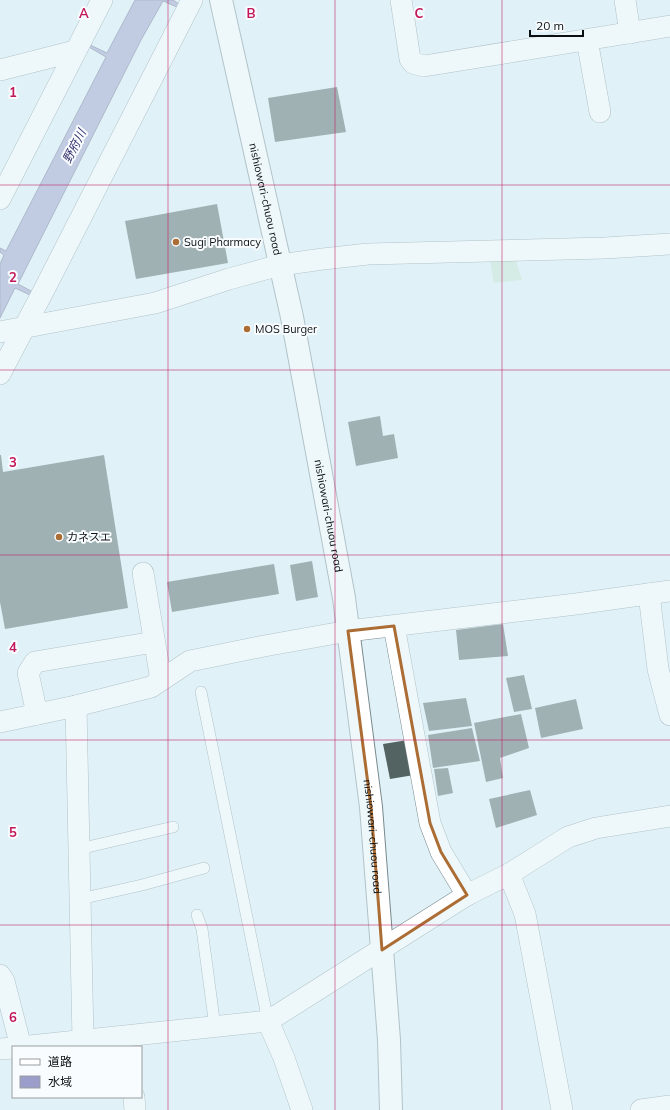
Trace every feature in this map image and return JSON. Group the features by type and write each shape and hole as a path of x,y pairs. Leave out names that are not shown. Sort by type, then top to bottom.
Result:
{"main road":[{"name":"nishiowari-chuou road","path":"221,0 294,325 344,598 371,808 389,1040 391,1110"},
{"name":"nishiowari-chuou road","path":"389,1040 402,1110"}],"street":[{"path":"0,199 102,0"},
{"path":"0,374 14,329 192,0"},
{"path":"401,0 410,59 413,63 424,66 670,26"},
{"path":"626,0 630,33"},
{"path":"587,40 600,112"},
{"path":"0,70 75,51"},
{"path":"14,329 155,302 228,279 280,265 368,254 605,248 670,244"},
{"path":"143,573 161,680"},
{"path":"0,722 76,706 151,687 190,661 264,646 348,632 670,591"},
{"path":"649,594 658,669 670,715"},
{"path":"394,626 430,823 441,852 467,895"},
{"path":"37,714 28,673 35,662 154,642"},
{"path":"76,706 83,1040"},
{"path":"30,1046 83,1040 130,1042 215,1027 268,1021 467,895 509,874 568,836 596,828 670,816"},
{"path":"509,874 525,914 562,1110"},
{"path":"0,975 4,981 21,1046"},
{"path":"268,1021 284,1058 302,1110"},
{"path":"0,1050 12,1048"},
{"path":"134,1098 135,1110"},
{"path":"641,1110 670,1106"}],"lane":[{"path":"201,692 268,1021"},
{"path":"79,849 173,827"},
{"path":"80,899 142,885 204,868"},
{"path":"196,914 202,929 215,1027"}],"highlighted area":[{"path":"394,626 430,823 441,852 467,895 382,950 371,807 348,631"}],"green space":[{"path":"489,256 515,257 522,280 494,283"}],"water":[{"name":"野府川","path":"135,0 173,0 179,4 177,7 163,1 141,40 18,284 31,291 30,295 15,288 0,318 0,264 4,255 0,252 0,248 6,251 106,57 89,47 90,45 107,53"}],"building":[{"path":"337,87 346,132 275,142 268,98"},
{"name":"Sugi Pharmacy","path":"217,204 228,263 136,279 125,221"},
{"path":"380,416 383,436 394,434 398,458 356,466 348,422"},
{"name":"カネスエ","path":"0,455 3,472 104,455 128,608 5,629 0,602"},
{"path":"312,561 318,597 296,601 290,565"},
{"path":"274,564 279,594 172,612 167,582"},
{"path":"503,624 508,656 459,660 456,630"},
{"path":"524,675 532,709 514,712 506,678"},
{"path":"466,698 472,726 429,731 423,703"},
{"path":"576,699 583,729 541,738 535,708"},
{"path":"521,714 529,748 500,758 503,778 486,782 474,723"},
{"path":"472,728 480,761 433,768 428,735"},
{"path":"408,740 414,775 390,779 383,744"},
{"path":"448,768 453,793 438,796 434,769"},
{"path":"530,790 537,815 496,828 489,799"}],"place":[{"name":"Sugi Pharmacy","path":"176,242"},
{"name":"MOS Burger","path":"247,329"},
{"name":"カネスエ","path":"59,537"}]}
